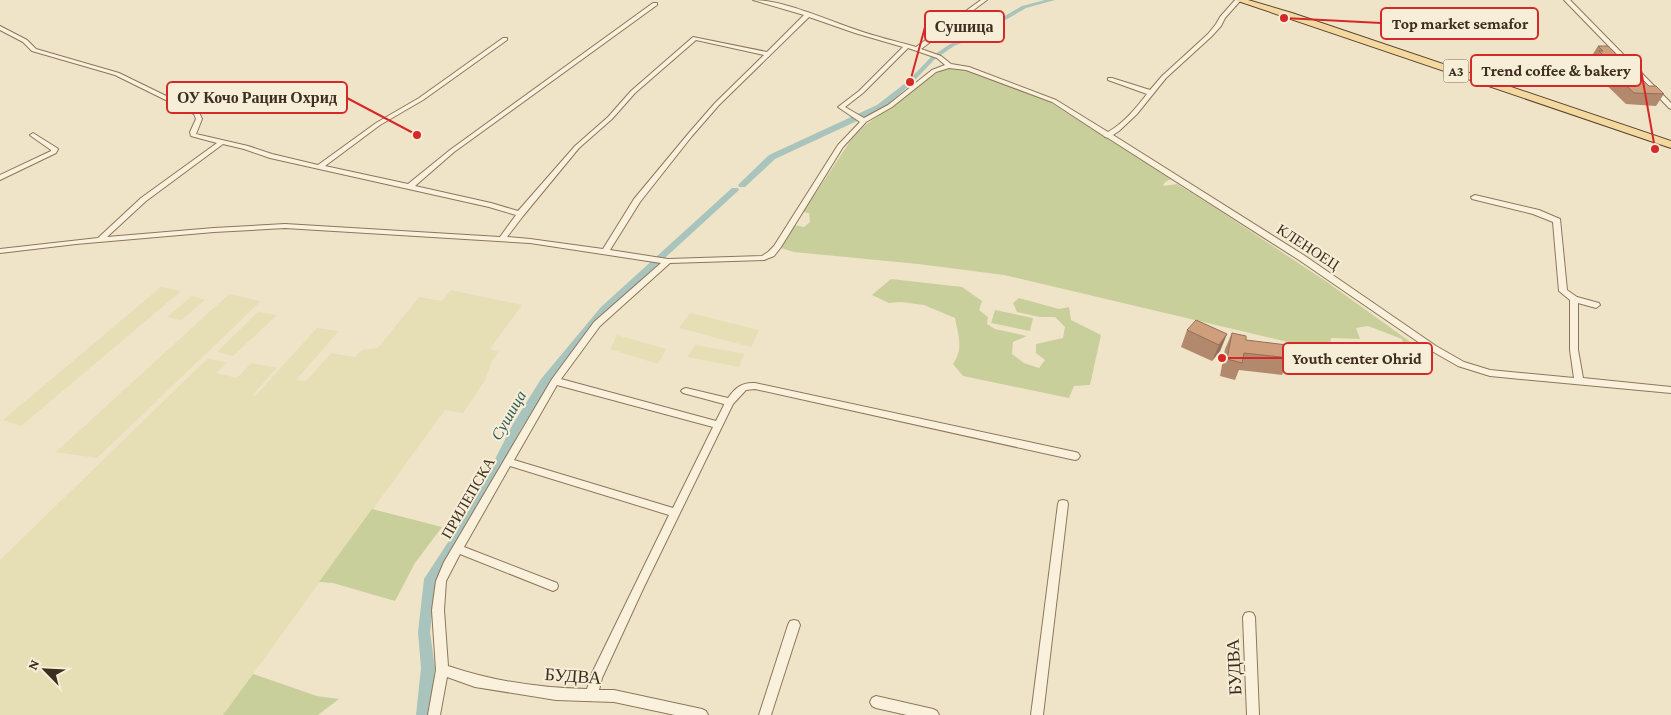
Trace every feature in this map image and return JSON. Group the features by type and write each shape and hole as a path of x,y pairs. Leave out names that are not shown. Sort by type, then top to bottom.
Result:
{"main road":[{"name":"A3","path":"1239,0 1289,14 1671,145"}],"street":[{"path":"0,251 101,239 285,226 502,239 668,262 753,259 771,254 858,119 890,106 934,71 949,66 939,57 917,49 756,0"},
{"path":"917,49 984,0"},
{"path":"1107,136 1117,130 1152,93 1164,77 1215,30 1222,18 1239,0"},
{"path":"1567,0 1671,107"},
{"path":"409,187 452,151 655,4"},
{"path":"605,252 637,201 662,168 717,104 807,15"},
{"path":"0,28 25,41 34,50 117,74 191,110 199,116 193,135 252,149 270,156 321,166 506,209 520,214"},
{"path":"502,239 520,214 578,147 610,118 633,92 695,38 769,54"},
{"path":"321,166 378,124 421,98 505,39"},
{"path":"858,119 841,107 861,92 907,46"},
{"name":"КЛЕНОЕЦ","path":"949,66 967,68 1046,97 1302,258 1434,348 1478,370 1671,390"},
{"path":"1110,79 1152,93"},
{"path":"0,178 54,152 55,149 32,135"},
{"path":"101,239 130,210 222,142"},
{"path":"1475,196 1536,212 1557,222 1562,288 1566,294 1574,299 1596,305"},
{"name":"ПРИЛЕПСКА","path":"434,715 442,670 438,610 442,581 458,549 556,381 597,324 668,262"},
{"path":"1574,299 1575,320 1572,350 1578,381"},
{"path":"556,381 719,425"},
{"path":"592,694 596,676 675,512 729,403 740,388 748,385 755,386 1075,456"},
{"path":"686,391 729,403"},
{"path":"509,462 675,512"},
{"path":"1037,715 1063,504"},
{"path":"458,549 552,586"},
{"name":"БУДВА","path":"1249,617 1253,715"},
{"path":"765,715 794,626"},
{"name":"БУДВА","path":"442,670 475,681 556,694 614,696 702,715"},
{"path":"876,702 933,715"}],"shaded area":[{"path":"161,287 181,291 21,426 3,420"},
{"path":"451,290 522,305 490,349 499,352 492,361 485,380 463,413 445,410 223,715 0,715 0,560 208,358 227,363 216,373 237,378 251,363 277,368 253,394 255,396 317,328 339,331 296,380 306,381 331,353 355,357 362,350 378,348 419,297 442,301"},
{"path":"229,294 261,301 97,458 56,452"},
{"path":"192,296 205,300 181,320 167,317"},
{"path":"258,312 277,315 233,356 217,352"},
{"path":"690,313 759,330 751,347 679,328"},
{"path":"617,335 666,349 658,364 610,349"},
{"path":"696,345 744,354 739,367 687,357"}],"green space":[{"path":"954,68 1048,101 1171,179 1165,182 1163,186 1177,184 1217,209 1327,282 1423,351 1414,356 1403,349 1402,339 1368,326 1356,328 1360,339 1331,338 1330,348 1326,351 1004,275 918,264 794,252 781,248 795,225 804,227 810,222 809,213 803,212 851,140 863,127 932,76 943,69"},
{"path":"891,279 962,287 982,301 979,310 988,317 987,324 995,329 1027,336 1013,342 1012,354 1024,363 1039,368 1045,360 1036,353 1036,344 1063,338 1065,327 1055,317 1040,317 1017,312 1013,303 1019,298 1059,309 1069,307 1071,320 1101,335 1090,385 1074,386 1069,398 963,376 953,364 959,347 959,336 955,318 924,305 901,302 889,303 872,295"},
{"path":"995,310 1033,318 1030,331 991,323"},
{"path":"372,509 442,527 415,563 395,601 333,583 319,582"},
{"path":"253,674 317,696 339,699 318,715 223,715"}],"building":[{"path":"1598,46 1608,46 1649,86 1656,86 1664,94 1634,93 1601,61 1610,62 1599,51 1603,51"},
{"path":"1196,320 1227,334 1219,345 1187,330"},
{"path":"1232,333 1246,336 1246,340 1287,345 1290,358 1244,353 1242,363 1227,359"}],"waterway":[{"name":"Сушица","path":"742,185 772,157 880,107 910,82 933,58 952,45 974,36 1024,7 1052,0"},
{"name":"Сушица","path":"423,715 428,668 424,632 430,579 473,513 517,427 545,382 604,309 735,190"}],"place":[{"name":"Top market semafor","path":"1284,18"},
{"name":"Сушица","path":"910,82"},
{"name":"ОУ Кочо Рацин Охрид","path":"417,135"},
{"name":"Trend coffee & bakery","path":"1655,149"},
{"name":"Youth center Ohrid","path":"1222,358"}]}
